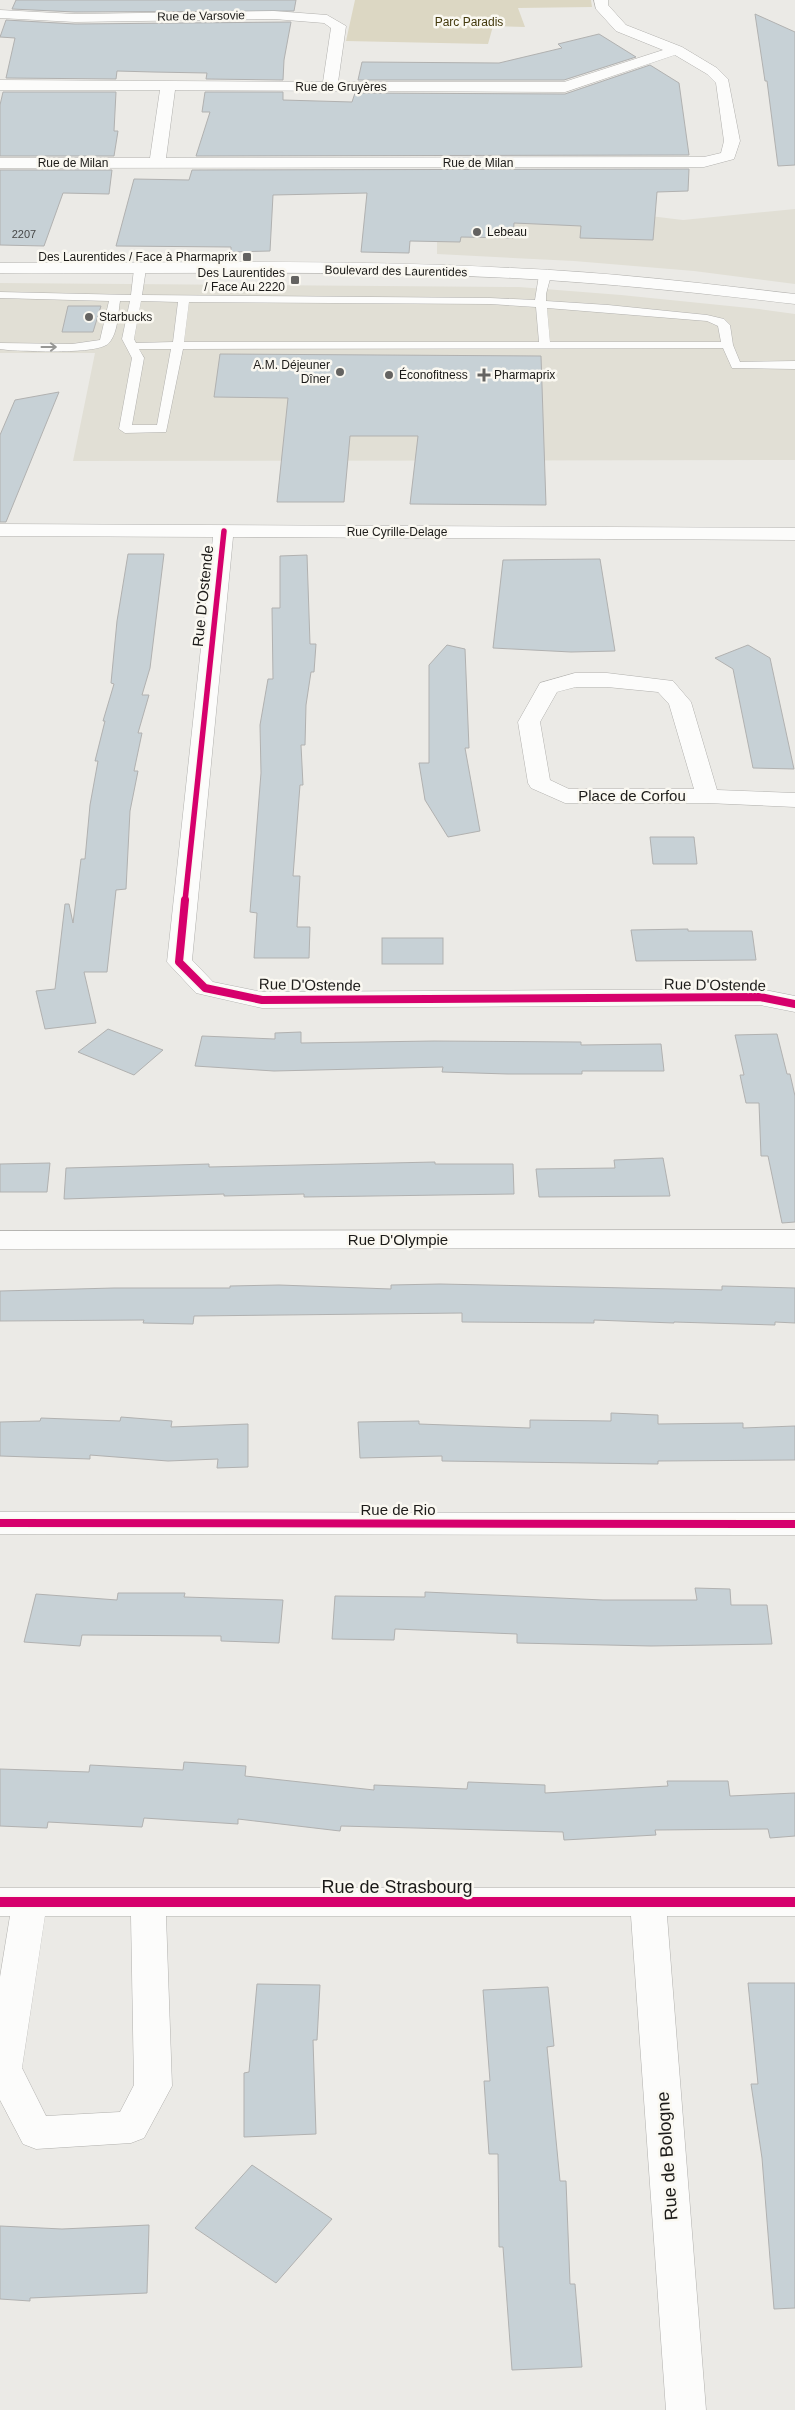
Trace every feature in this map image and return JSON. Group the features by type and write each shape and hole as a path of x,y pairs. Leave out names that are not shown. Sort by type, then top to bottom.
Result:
{"street":[{"name":"Rue de Milan","path":"0,163 704,162 728,156 732,141 723,82 712,71 676,50 621,28 601,6 601,0"},
{"name":"Rue de Varsovie","path":"0,14 75,18 274,15 327,19 339,26 330,88"},
{"name":"Rue de Gruyères","path":"0,85 330,88 565,87 676,50"},
{"path":"157,163 168,87"},
{"name":"Boulevard des Laurentides","path":"0,268 394,270 545,275 668,284 793,299"},
{"name":"Rue Cyrille-Delage","path":"0,530 795,534"},
{"name":"Rue D'Ostende","path":"224,531 179,962 205,988 262,1000 760,997 795,1004"},
{"name":"Place de Corfou","path":"707,796 680,702 665,686 607,680 575,680 548,688 529,722 539,783 564,796 707,796 795,800"},
{"name":"Rue D'Olympie","path":"0,1240 795,1239"},
{"name":"Rue de Rio","path":"0,1523 795,1524"},
{"name":"Rue de Strasbourg","path":"148,1902 153,2086 131,2127 36,2133 3,2069 15,1902 148,1902 648,1902 795,1902"},
{"name":"Rue de Bologne","path":"648,1902 686,2410"}],"lane":[{"path":"140,269 128,339 138,358 125,429 162,429 178,345 184,299"},
{"path":"545,275 541,286 545,345"},
{"path":"0,297 455,300 542,304 716,320 724,325 727,345 736,366 795,366"},
{"path":"0,346 85,347 100,345 107,337 115,297"},
{"path":"133,346 727,345"}],"shaded area":[{"path":"437,208 600,210 683,220 795,209 795,284 694,271 574,261 437,254"},
{"path":"0,283 519,287 621,295 795,314 795,460 73,461 95,353 0,353"}],"green space":[{"name":"Parc Paradis","path":"355,0 591,0 592,7 518,8 525,27 493,26 488,44 346,41"}],"building":[{"path":"16,0 296,0 294,11 75,12 12,9"},
{"path":"755,14 795,32 795,165 778,166 767,81 765,81"},
{"path":"6,20 75,24 291,22 284,60 283,80 206,79 207,73 117,71 116,79 6,78 15,38 0,37"},
{"path":"599,34 636,57 564,80 358,80 362,62 499,63 562,48 558,44"},
{"path":"650,65 679,83 689,155 196,156 210,112 202,112 205,92 283,92 283,100 352,102 355,93 565,94"},
{"path":"3,92 116,92 114,131 118,131 114,156 0,156 0,105"},
{"path":"689,169 688,191 657,192 653,240 580,238 581,226 514,223 513,238 461,237 460,242 410,241 409,253 361,252 367,193 273,195 270,251 231,252 231,247 116,246 134,179 189,180 192,170"},
{"path":"0,170 112,170 109,194 63,193 44,246 0,245"},
{"path":"68,306 101,306 93,332 62,332"},
{"path":"220,354 541,356 546,505 410,504 418,436 350,436 344,502 277,502 288,398 214,397"},
{"path":"59,392 6,522 0,522 0,435 15,400"},
{"path":"128,554 164,554 150,668 142,695 149,695 138,733 142,733 134,771 138,771 130,811 126,889 116,890 107,972 84,972 96,1023 45,1029 36,991 55,989 65,904 69,904 73,923 81,859 85,859 90,805 98,761 95,761 105,721 103,721 114,684 111,683 117,621"},
{"path":"307,555 310,644 316,644 314,672 311,672 306,705 305,745 301,745 303,785 300,785 293,876 300,876 297,927 310,927 309,958 254,958 257,913 250,912 261,773 260,725 268,679 273,679 272,608 280,608 280,556"},
{"path":"600,559 615,651 571,652 493,648 503,560"},
{"path":"447,645 465,649 469,748 465,748 480,831 448,837 425,800 419,763 429,763 429,665"},
{"path":"748,645 770,658 794,769 753,768 733,669 715,658"},
{"path":"650,837 694,837 697,864 653,864"},
{"path":"688,929 688,931 752,931 756,960 636,961 631,930"},
{"path":"382,938 443,938 443,964 382,964"},
{"path":"108,1029 163,1050 134,1075 78,1052"},
{"path":"301,1032 301,1043 434,1041 581,1042 581,1045 661,1044 664,1071 582,1071 582,1074 508,1074 442,1072 443,1067 274,1071 195,1066 202,1036 275,1039 275,1033"},
{"path":"777,1034 787,1074 790,1074 795,1096 795,1222 782,1223 768,1156 761,1156 759,1103 746,1103 740,1075 744,1075 735,1035"},
{"path":"663,1158 670,1196 539,1197 536,1169 615,1168 614,1160"},
{"path":"435,1162 435,1164 513,1164 514,1194 304,1197 304,1194 224,1196 224,1194 64,1199 66,1168 209,1164 209,1167"},
{"path":"50,1163 47,1192 0,1192 0,1164"},
{"path":"440,1284 722,1290 722,1286 795,1288 795,1323 775,1322 775,1325 594,1320 594,1323 462,1322 462,1313 194,1316 193,1324 143,1323 144,1320 0,1321 0,1291 114,1288 230,1288 230,1286 279,1285 391,1289 391,1285"},
{"path":"611,1413 658,1415 658,1424 743,1423 743,1428 795,1426 795,1460 658,1461 658,1464 442,1461 442,1456 360,1458 358,1422 419,1421 419,1424 530,1428 530,1420 611,1421"},
{"path":"121,1417 172,1421 171,1427 248,1424 248,1467 217,1468 218,1459 168,1461 90,1455 90,1459 0,1456 0,1422 40,1421 41,1418 120,1421"},
{"path":"695,1588 730,1589 731,1605 767,1605 772,1644 651,1646 517,1643 517,1634 395,1629 394,1640 332,1639 335,1596 425,1597 425,1592 603,1600 697,1600"},
{"path":"118,1593 185,1593 184,1597 283,1600 279,1643 221,1641 221,1636 82,1635 80,1646 24,1642 36,1594 117,1600"},
{"path":"184,1762 246,1766 245,1776 374,1790 374,1785 467,1789 468,1782 545,1785 545,1793 668,1786 667,1781 728,1781 730,1796 795,1793 795,1836 770,1838 768,1829 655,1830 656,1835 564,1840 563,1832 341,1826 340,1831 238,1819 238,1824 144,1818 142,1827 48,1822 47,1828 0,1826 0,1769 89,1772 90,1765 183,1770"},
{"path":"748,1983 795,1983 795,2308 774,2309 762,2158 751,2084 758,2084"},
{"path":"257,1984 320,1985 317,2040 313,2040 316,2134 244,2137 244,2073 249,2072"},
{"path":"548,1987 554,2046 547,2047 560,2181 566,2181 570,2284 575,2284 582,2367 512,2370 503,2247 499,2247 498,2154 489,2154 484,2081 490,2081 483,1990"},
{"path":"252,2165 332,2219 276,2283 195,2228"},
{"path":"149,2225 147,2293 30,2298 30,2301 0,2299 0,2226 62,2229"}],"cycle path":[{"path":"224,531 179,962 205,988 262,1000 760,997 795,1004"},
{"path":"0,1523 795,1524"},
{"path":"0,1902 795,1902"}],"place":[{"name":"Lebeau","path":"477,232"},
{"name":"Des Laurentides / Face à Pharmaprix","path":"247,257"},
{"name":"Des Laurentides / Face Au 2220","path":"295,280"},
{"name":"Starbucks","path":"89,317"},
{"name":"A.M. Déjeuner Dîner","path":"340,372"},
{"name":"Éconofitness","path":"389,375"},
{"name":"Pharmaprix","path":"484,375"}]}
